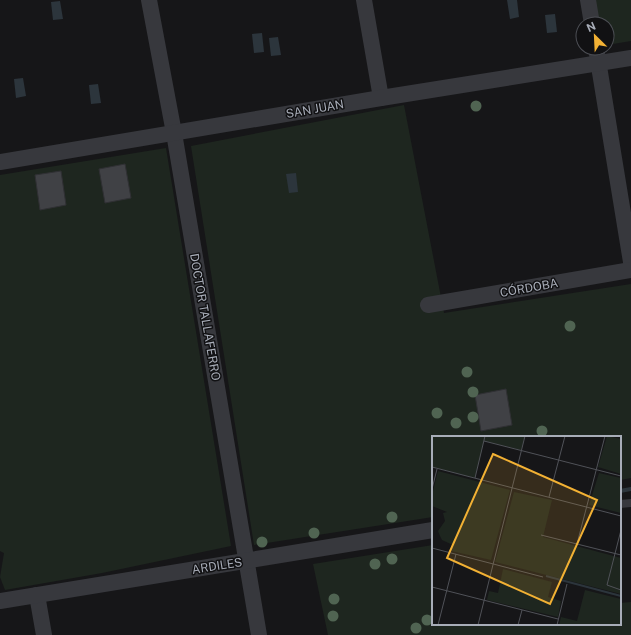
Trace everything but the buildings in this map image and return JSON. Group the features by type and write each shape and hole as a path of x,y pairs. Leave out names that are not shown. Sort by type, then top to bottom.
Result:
{"street":[{"name":"DOCTOR TALLAFERRO","path":"149,0 174,133 259,635"},
{"path":"364,0 381,98"},
{"path":"588,0 591,16"},
{"path":"597,56 631,262"},
{"name":"SAN JUAN","path":"0,162 631,58"},
{"name":"CÓRDOBA","path":"428,305 631,270"},
{"name":"ARDILES","path":"0,600 432,530"},
{"path":"37,595 44,635"}],"lane":[{"path":"621,504 631,503"}],"shaded area":[{"path":"507,0 517,0 519,17 510,19"},
{"path":"595,0 631,0 631,41 615,44 615,16 598,16"},
{"path":"60,1 63,19 53,20 51,2"},
{"path":"555,14 557,32 547,33 545,15"},
{"path":"262,33 264,52 254,53 252,34"},
{"path":"278,37 281,55 271,56 269,38"},
{"path":"23,78 26,96 16,98 14,79"},
{"path":"98,84 101,103 91,104 89,85"},
{"path":"404,105 444,313 631,284 631,478 621,480 621,436 432,436 432,517 254,545 191,146"},
{"path":"166,148 231,546 102,573 5,590 0,577 4,553 0,551 0,175"},
{"path":"296,173 298,192 289,193 286,174"},
{"path":"432,545 432,625 621,625 621,603 631,602 631,635 328,635 313,564"}],"waterway":[{"path":"621,491 631,489"}]}
